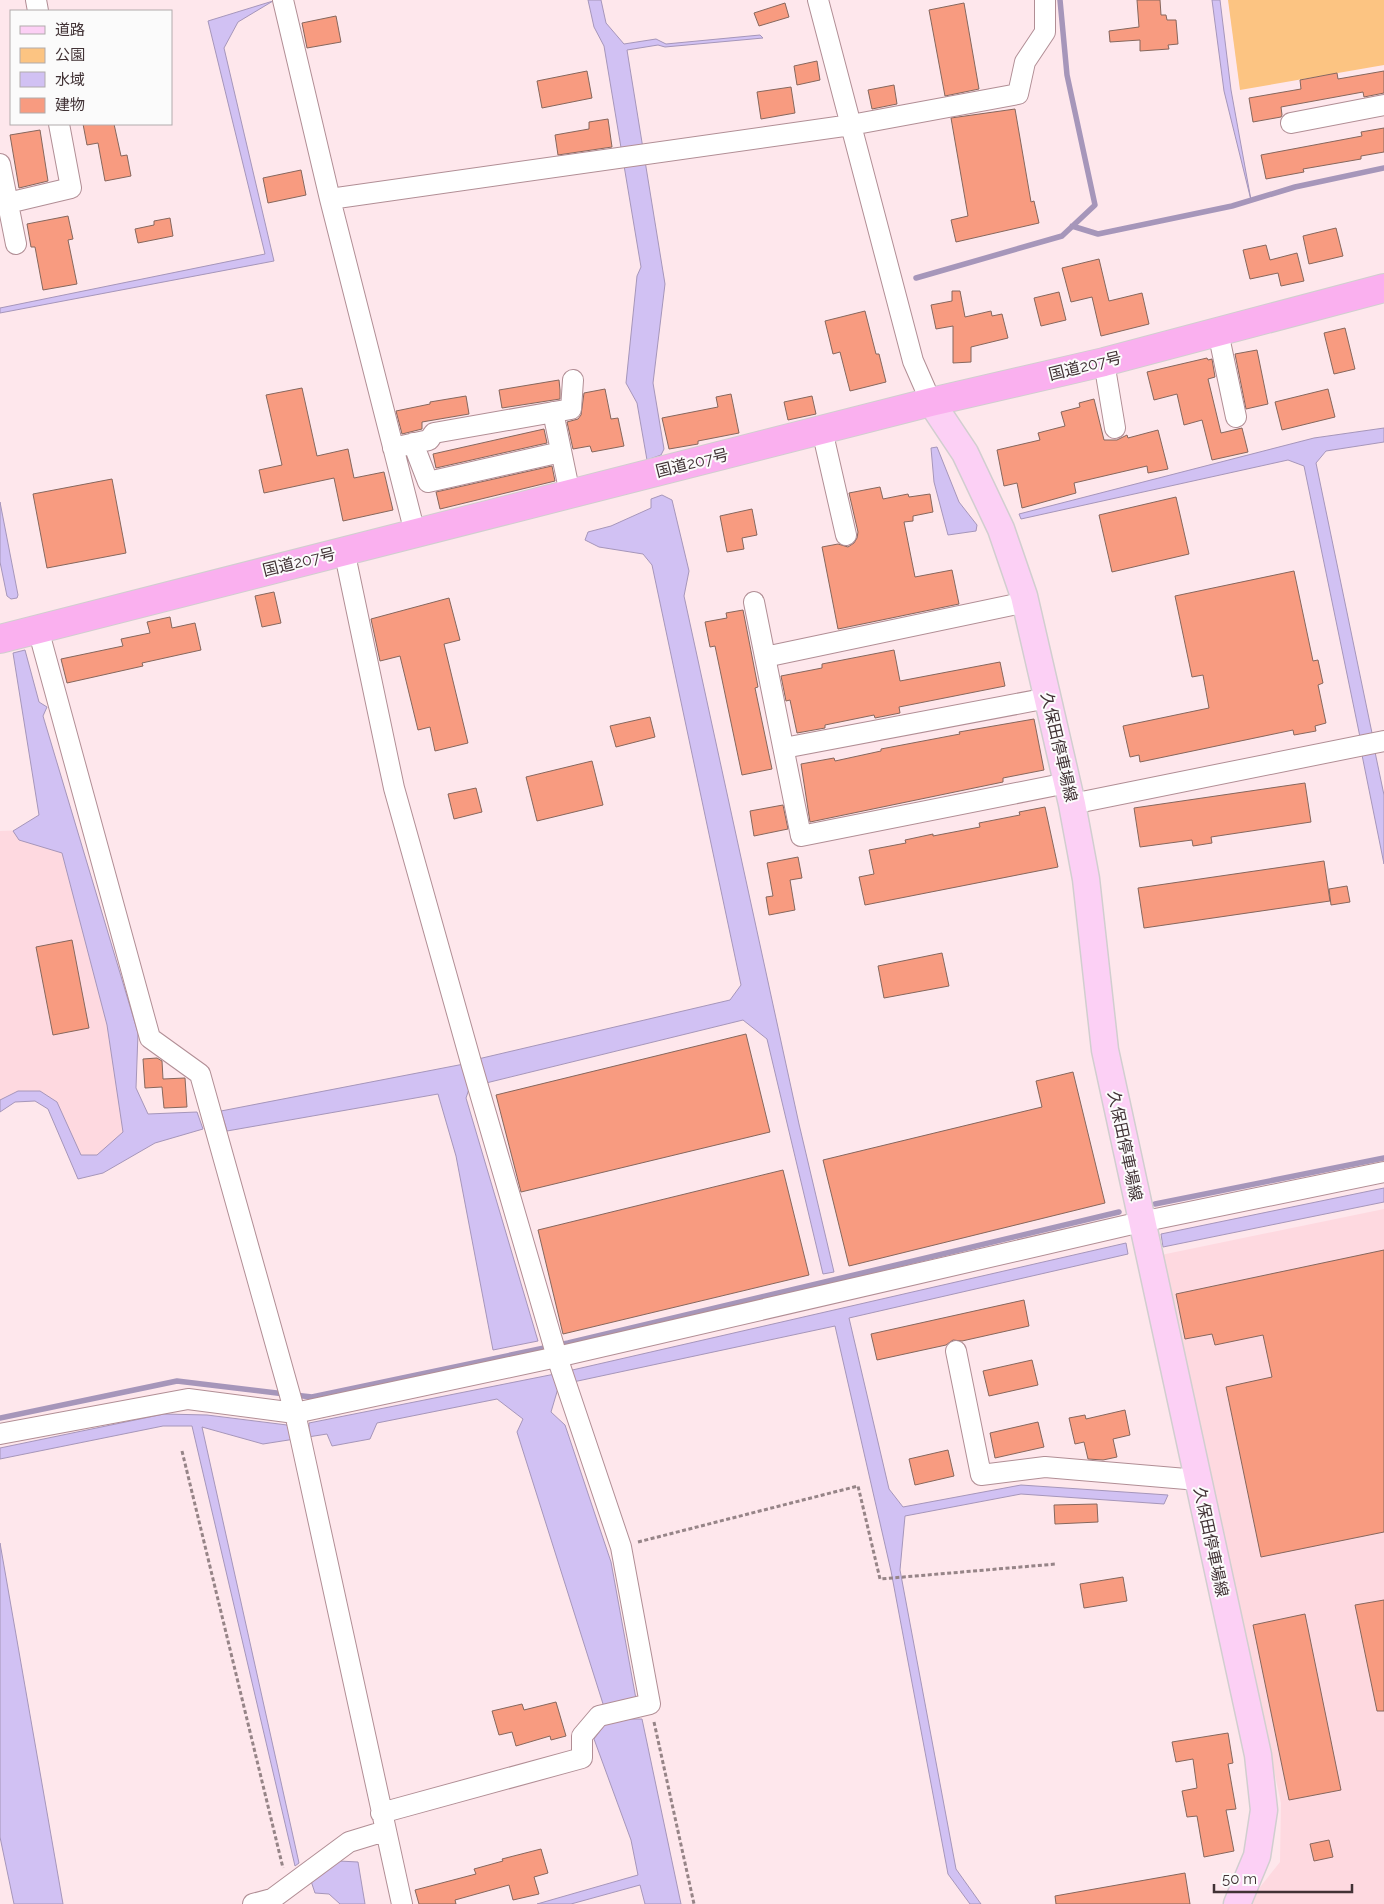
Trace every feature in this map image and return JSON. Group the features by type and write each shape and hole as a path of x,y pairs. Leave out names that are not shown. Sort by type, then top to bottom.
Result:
{"highway":[{"name":"国道207号","path":"0,639 930,402 1104,362 1384,288"}],"main road":[{"name":"久保田停車場線","path":"930,402 965,453 1001,529 1026,602 1069,794 1086,878 1105,1050 1258,1755 1264,1810 1257,1856 1237,1904"}],"street":[{"path":"284,0 330,199 415,533"},
{"path":"818,0 913,361 930,402"},
{"path":"330,199 851,125 1018,94 1025,62 1045,32 1045,0"},
{"path":"1291,122 1384,105"},
{"path":"8,203 71,188 59,125"},
{"path":"0,164 16,244"},
{"path":"1218,332 1236,416"},
{"path":"1104,362 1115,428"},
{"path":"393,448 429,440 434,433 571,409 573,380"},
{"path":"553,412 570,494"},
{"path":"822,430 846,535"},
{"path":"413,443 428,482 561,452"},
{"path":"253,1904 272,1900 349,1842 383,1822 582,1758 582,1736 599,1716 650,1704 621,1547 556,1354 474,1073 394,788 344,550"},
{"path":"754,602 801,836 1069,794 1373,743"},
{"path":"765,657 1026,602"},
{"path":"38,629 150,1038 200,1074 303,1447 402,1904"},
{"path":"784,748 1048,698"},
{"path":"0,1434 188,1399 293,1407 556,1354 1141,1222 1384,1172"},
{"path":"956,1351 981,1475 1046,1467 1198,1480"}],"path":[{"path":"182,1451 288,1888"},
{"path":"621,1547 858,1486 880,1579 1056,1564"},
{"path":"650,1704 694,1904"}],"shaded area":[{"path":"52,829 62,853 107,1025 123,1132 133,1146 80,1167 46,1098 0,1103 0,831"},
{"path":"1384,1209 1384,1904 1250,1904 1253,1896 1280,1862 1281,1803 1161,1255"}],"green space":[{"path":"1228,0 1384,0 1384,65 1240,90"}],"water":[{"path":"588,0 601,0 606,23 624,44 656,39 666,44 760,35 763,38 665,47 658,45 627,50 665,284 653,383 664,449 661,455 647,460 637,403 626,383 637,276 641,267 604,46 594,27"},
{"path":"1212,0 1220,0 1231,90 1251,200 1224,91"},
{"path":"273,1 238,22 224,48 274,261 0,313 0,308 265,254 208,21"},
{"path":"1384,428 1384,442 1326,451 1316,463 1372,733 1360,737 1304,466 1288,460 1021,519 1019,514 1314,438"},
{"path":"937,447 959,502 977,525 976,531 948,535 934,482 931,448"},
{"path":"662,495 672,500 689,571 684,596 799,1124 834,1272 823,1274 767,1039 743,1020 486,1083 478,1059 730,1000 741,985 652,565 643,554 599,547 585,540 588,532 611,526 651,508 651,499"},
{"path":"0,502 18,595 17,598 11,599 7,596 0,562"},
{"path":"25,650 39,702 47,707 43,716 138,1033 136,1088 148,1114 197,1112 203,1129 155,1143 103,1173 78,1179 48,1109 35,1101 15,1102 0,1112 0,1100 18,1091 40,1091 57,1102 81,1155 97,1155 123,1132 107,1025 62,853 19,840 13,831 39,815 13,653"},
{"path":"1375,752 1384,795 1384,864 1362,755"},
{"path":"464,1064 470,1086 466,1098 538,1341 493,1350 456,1156 438,1094 227,1131 221,1111"},
{"path":"1384,1188 1384,1202 1163,1247 1161,1234"},
{"path":"1126,1243 1128,1254 849,1318 889,1489 903,1507 1021,1485 1168,1495 1164,1504 1021,1494 905,1516 900,1570 956,1869 981,1904 970,1904 948,1874 891,1571 835,1326 559,1385 551,1412 565,1425 611,1562 636,1699 628,1719 642,1719 681,1904 645,1904 640,1885 571,1904 537,1904 638,1875 631,1840 594,1739 606,1723 604,1707 517,1432 523,1419 497,1399 377,1423 370,1439 332,1446 327,1434 263,1444 202,1427 299,1863 295,1866 192,1426 163,1426 0,1459 0,1448 164,1414 207,1415 287,1425 290,1433 309,1430 309,1423 555,1374"},
{"path":"0,1543 63,1904 14,1904 0,1837"},
{"path":"339,1861 358,1862 365,1904 340,1904 329,1894 315,1893 311,1881"}],"building":[{"path":"1137,0 1160,0 1161,15 1166,15 1167,20 1176,20 1178,44 1168,45 1169,49 1140,51 1140,40 1110,42 1109,31 1139,27"},
{"path":"785,3 789,17 759,26 754,13"},
{"path":"964,3 979,89 945,96 929,10"},
{"path":"336,16 341,42 307,48 302,23"},
{"path":"817,61 820,80 797,85 794,66"},
{"path":"587,71 592,98 542,108 537,81"},
{"path":"1384,71 1384,93 1364,97 1363,92 1281,107 1281,117 1253,122 1249,98 1301,89 1300,80 1337,73 1338,79"},
{"path":"894,85 897,104 872,109 868,90"},
{"path":"791,87 795,113 761,119 757,92"},
{"path":"1015,109 1031,202 1034,201 1039,223 956,242 951,220 968,216 951,118"},
{"path":"608,119 612,147 558,155 555,135 589,129 589,122"},
{"path":"83,125 114,125 121,156 127,155 131,176 105,181 98,143 87,145"},
{"path":"1384,128 1384,152 1361,156 1361,159 1303,169 1304,172 1266,179 1261,155 1362,136 1361,132"},
{"path":"40,130 48,181 19,188 10,135"},
{"path":"301,170 306,195 268,203 263,178"},
{"path":"68,216 73,239 68,240 77,284 43,290 35,247 31,247 27,224"},
{"path":"170,218 173,236 138,243 135,229 154,225 154,221"},
{"path":"1336,228 1343,256 1309,264 1303,236"},
{"path":"1266,245 1270,260 1297,253 1304,281 1281,286 1278,273 1250,279 1243,250"},
{"path":"1099,259 1109,301 1142,293 1149,324 1101,336 1092,297 1071,302 1062,268"},
{"path":"952,291 960,291 965,317 991,311 992,316 1002,314 1008,338 971,347 971,362 953,363 953,326 936,329 931,305 952,301"},
{"path":"1059,292 1066,320 1041,326 1034,298"},
{"path":"865,311 876,354 879,354 886,382 850,391 840,352 833,354 825,321"},
{"path":"1345,328 1355,369 1334,374 1324,333"},
{"path":"1257,350 1268,404 1246,409 1235,354"},
{"path":"1207,358 1208,360 1212,359 1215,377 1208,379 1221,433 1242,428 1248,452 1212,460 1202,420 1184,425 1177,394 1154,400 1147,372"},
{"path":"559,380 560,399 502,408 499,390"},
{"path":"302,388 317,456 348,449 354,478 384,472 393,510 343,521 334,478 264,493 259,470 282,465 266,395"},
{"path":"605,389 611,419 618,418 624,446 592,452 590,446 573,449 567,422 578,419 581,415 584,393"},
{"path":"1328,389 1335,417 1282,430 1275,402"},
{"path":"731,394 739,433 698,441 698,444 669,449 662,418 718,407 716,397"},
{"path":"466,396 469,414 422,422 422,429 402,434 396,411 430,404 430,402"},
{"path":"812,396 816,414 788,420 784,402"},
{"path":"1094,399 1104,440 1117,440 1127,435 1128,438 1158,430 1168,469 1148,473 1147,466 1074,483 1076,493 1022,508 1017,483 1004,486 997,450 1040,440 1038,433 1065,426 1061,412 1080,407 1079,403"},
{"path":"544,429 547,443 436,468 433,454"},
{"path":"552,466 555,481 440,509 436,492"},
{"path":"112,479 126,553 47,568 33,494"},
{"path":"880,487 883,499 908,494 909,497 930,494 933,512 913,516 913,521 904,522 915,577 952,570 959,604 838,629 822,547 838,544 848,547 854,543 858,532 849,493"},
{"path":"1176,497 1189,554 1112,572 1099,515"},
{"path":"752,509 757,535 742,538 744,549 727,552 720,516"},
{"path":"1294,571 1313,661 1318,660 1323,683 1318,685 1326,723 1315,726 1316,731 1294,735 1293,730 1140,762 1139,755 1130,757 1123,726 1209,708 1203,675 1192,677 1175,596"},
{"path":"274,592 281,623 262,627 255,596"},
{"path":"449,598 460,640 444,644 468,743 435,751 430,727 418,730 400,656 380,661 371,619"},
{"path":"743,610 758,687 755,688 772,769 742,775 715,646 710,647 705,622 727,618 726,613"},
{"path":"170,617 172,628 195,623 201,650 142,663 143,666 67,683 61,659 123,646 121,639 150,633 147,622"},
{"path":"894,650 900,681 1000,662 1005,686 899,707 900,713 875,718 874,715 825,725 825,728 797,733 790,700 786,701 781,676 822,668 822,664"},
{"path":"650,717 655,737 616,747 610,726"},
{"path":"1034,719 1044,770 1003,778 1003,782 810,822 801,764 834,758 835,761 881,751 881,749 960,734 959,732"},
{"path":"592,761 603,805 537,821 526,777"},
{"path":"1305,783 1311,822 1211,837 1212,843 1193,846 1192,840 1140,847 1134,808"},
{"path":"476,788 482,812 454,819 448,794"},
{"path":"783,805 788,829 754,836 750,811"},
{"path":"1045,807 1058,867 865,905 859,877 874,874 869,850 906,843 905,840 933,834 933,836 980,827 979,823 1020,815 1019,812"},
{"path":"798,857 802,878 790,880 795,910 769,915 766,897 773,896 767,863"},
{"path":"1324,861 1330,901 1144,928 1138,888"},
{"path":"1347,886 1350,902 1331,905 1329,889"},
{"path":"72,940 89,1028 53,1035 36,947"},
{"path":"942,953 949,986 884,998 878,966"},
{"path":"746,1034 770,1132 521,1192 496,1095"},
{"path":"157,1058 162,1061 163,1079 185,1078 187,1107 164,1108 162,1087 145,1088 143,1059"},
{"path":"1073,1072 1105,1203 849,1266 823,1160 1042,1107 1036,1081"},
{"path":"783,1170 809,1275 563,1334 538,1230"},
{"path":"1384,1250 1384,1532 1261,1557 1226,1387 1272,1377 1263,1335 1215,1345 1212,1334 1185,1339 1176,1294"},
{"path":"1024,1300 1029,1326 962,1341 953,1340 946,1345 877,1360 871,1334"},
{"path":"1032,1360 1038,1385 989,1396 983,1371"},
{"path":"1125,1410 1130,1435 1113,1439 1117,1457 1103,1460 1088,1459 1084,1442 1075,1444 1069,1418 1085,1415 1086,1419"},
{"path":"1038,1422 1044,1447 995,1458 990,1433"},
{"path":"948,1450 954,1476 915,1485 909,1459"},
{"path":"1097,1504 1098,1522 1055,1524 1054,1505"},
{"path":"1123,1577 1127,1601 1084,1608 1080,1584"},
{"path":"1384,1600 1384,1711 1377,1711 1355,1605"},
{"path":"1305,1614 1341,1790 1289,1800 1253,1625"},
{"path":"556,1702 566,1736 551,1740 550,1736 516,1746 512,1732 499,1735 492,1711 522,1704 524,1710"},
{"path":"1228,1733 1233,1763 1228,1764 1236,1809 1226,1810 1234,1851 1204,1857 1197,1816 1187,1817 1182,1791 1197,1788 1193,1759 1176,1762 1172,1742"},
{"path":"1329,1840 1333,1857 1314,1861 1310,1844"},
{"path":"541,1849 548,1873 534,1877 539,1894 513,1900 509,1885 455,1900 456,1904 419,1904 415,1890 476,1874 474,1869 503,1861 502,1859"},
{"path":"1185,1873 1190,1904 1056,1904 1055,1896"}],"waterway":[{"path":"916,278 1062,236 1095,205 1067,75 1060,0"},
{"path":"1072,226 1098,234 1232,206 1295,187 1384,168"},
{"path":"1155,1204 1384,1158"},
{"path":"294,1395 312,1397 568,1343 1119,1212"},
{"path":"0,1418 177,1381 285,1394"}]}
